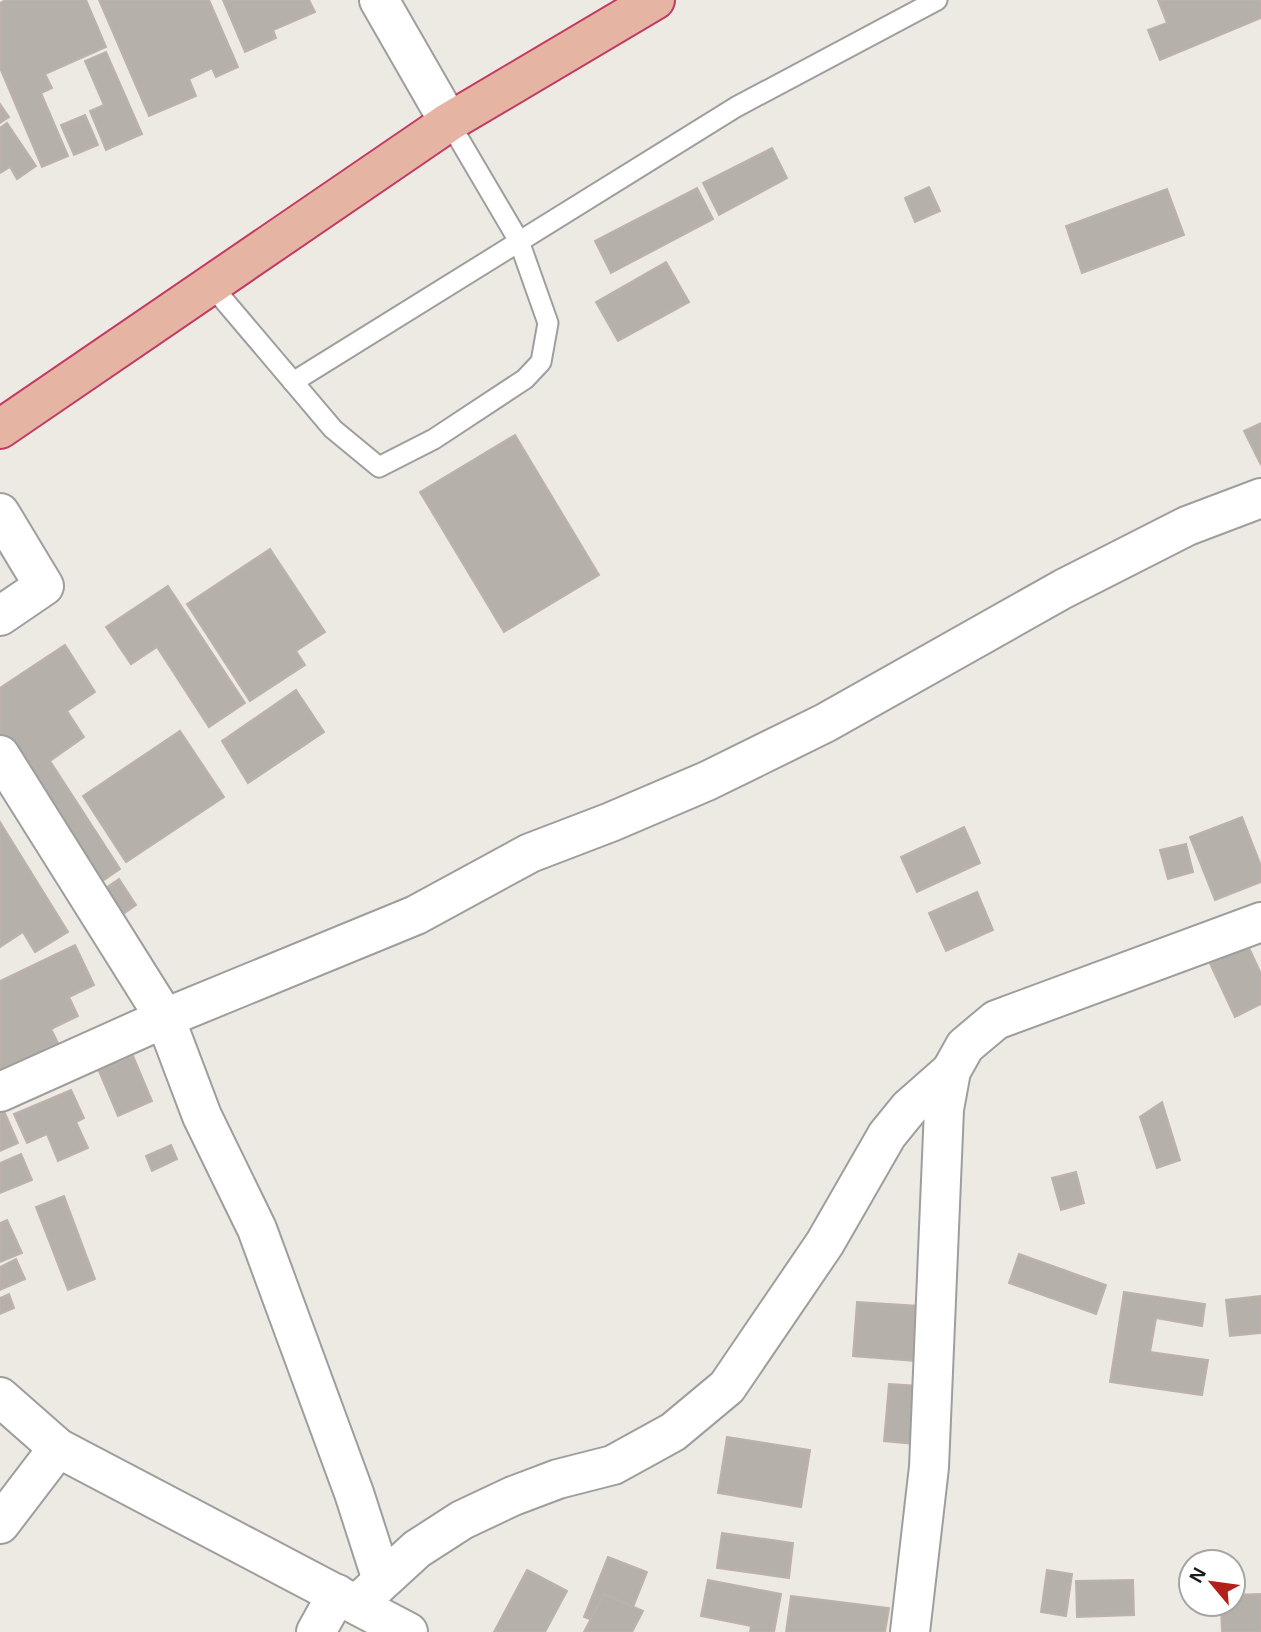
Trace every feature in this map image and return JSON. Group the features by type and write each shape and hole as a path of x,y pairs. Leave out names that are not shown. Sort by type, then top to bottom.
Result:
{"highway":[{"path":"0,429 449,122 655,0"}],"street":[{"path":"379,0 449,122"},
{"path":"0,1092 165,1018 416,915 530,853 707,781 825,723 1063,589 1187,526 1261,498"},
{"path":"0,513 44,586 0,616"},
{"path":"0,755 165,1018 202,1116 257,1229 354,1493 359,1593"},
{"path":"910,1632 929,1467 944,1110 951,1071 965,1046 996,1020 1261,922"},
{"path":"316,1632 359,1593 417,1549 462,1520 558,1479 612,1465 673,1432 727,1387 825,1243 887,1135 909,1108 951,1071"},
{"path":"0,1397 58,1448 359,1593 408,1632"},
{"path":"0,1524 58,1448"}],"lane":[{"path":"293,382 736,107 937,0"},
{"path":"211,285 333,429 379,467 434,439 525,379 541,362 548,323 519,241 449,122"}],"building":[{"path":"6,0 86,0 106,47 45,74 52,88 41,93 68,156 42,167 0,68 0,3"},
{"path":"99,0 209,0 238,67 216,77 212,68 189,79 196,96 149,116"},
{"path":"223,0 309,0 315,12 273,30 276,38 245,52"},
{"path":"1158,0 1261,0 1261,18 1160,60 1148,30 1167,23"},
{"path":"106,52 142,134 106,150 90,111 104,105 85,61"},
{"path":"0,104 9,117 0,123"},
{"path":"85,115 98,145 74,155 61,125"},
{"path":"7,123 36,166 17,179 10,167 0,173 0,128"},
{"path":"772,148 787,178 719,215 703,183"},
{"path":"929,187 940,211 915,222 905,198"},
{"path":"697,188 713,219 611,273 595,241"},
{"path":"1167,189 1184,235 1082,273 1066,226"},
{"path":"666,262 689,302 618,341 596,302"},
{"path":"1261,423 1261,465 1244,431"},
{"path":"515,435 599,575 504,632 420,492"},
{"path":"270,549 325,632 296,651 305,665 250,701 187,604"},
{"path":"168,586 245,703 209,727 157,647 131,664 106,627"},
{"path":"65,645 95,692 67,711 84,737 50,761 120,869 85,893 0,735 0,688"},
{"path":"296,690 324,732 248,783 222,741"},
{"path":"180,731 224,797 126,862 83,796"},
{"path":"1242,817 1261,866 1261,882 1215,900 1190,837"},
{"path":"0,822 68,932 35,952 23,932 0,947"},
{"path":"964,827 980,863 917,892 901,857"},
{"path":"1186,844 1193,872 1168,879 1160,850"},
{"path":"119,879 136,905 103,928 86,902"},
{"path":"977,892 993,930 946,951 929,913"},
{"path":"1244,937 1261,974 1261,1004 1235,1017 1206,955"},
{"path":"75,945 94,985 69,997 78,1016 51,1029 59,1045 0,1072 0,981"},
{"path":"133,1056 152,1101 118,1116 99,1071"},
{"path":"71,1090 84,1118 76,1122 88,1148 58,1161 47,1134 27,1143 14,1114"},
{"path":"1162,1102 1180,1160 1157,1168 1140,1117"},
{"path":"3,1109 18,1143 0,1151 0,1110"},
{"path":"171,1145 177,1159 152,1171 146,1156"},
{"path":"21,1154 32,1180 0,1193 0,1163"},
{"path":"1076,1172 1084,1203 1061,1210 1052,1178"},
{"path":"64,1196 95,1279 68,1290 36,1207"},
{"path":"7,1220 22,1253 0,1262 0,1223"},
{"path":"1019,1254 1106,1285 1096,1314 1009,1283"},
{"path":"16,1259 25,1279 0,1290 0,1267"},
{"path":"1124,1292 1205,1304 1202,1326 1156,1318 1150,1352 1208,1360 1202,1395 1110,1382"},
{"path":"9,1294 14,1308 0,1314 0,1298"},
{"path":"1261,1296 1261,1333 1230,1336 1226,1300"},
{"path":"857,1302 919,1306 915,1361 853,1356"},
{"path":"889,1384 919,1386 914,1444 884,1441"},
{"path":"727,1437 810,1450 801,1507 718,1493"},
{"path":"722,1533 793,1543 789,1578 717,1568"},
{"path":"608,1557 647,1572 623,1632 584,1617"},
{"path":"527,1570 567,1591 545,1632 494,1632"},
{"path":"1047,1570 1072,1574 1066,1616 1041,1612"},
{"path":"708,1580 781,1594 774,1632 750,1632 751,1626 701,1616"},
{"path":"1133,1580 1134,1615 1077,1617 1076,1581"},
{"path":"604,1594 643,1611 632,1632 584,1632"},
{"path":"1247,1594 1261,1594 1261,1632 1222,1632 1222,1618 1247,1618"},
{"path":"791,1596 889,1608 885,1632 786,1632"}]}
